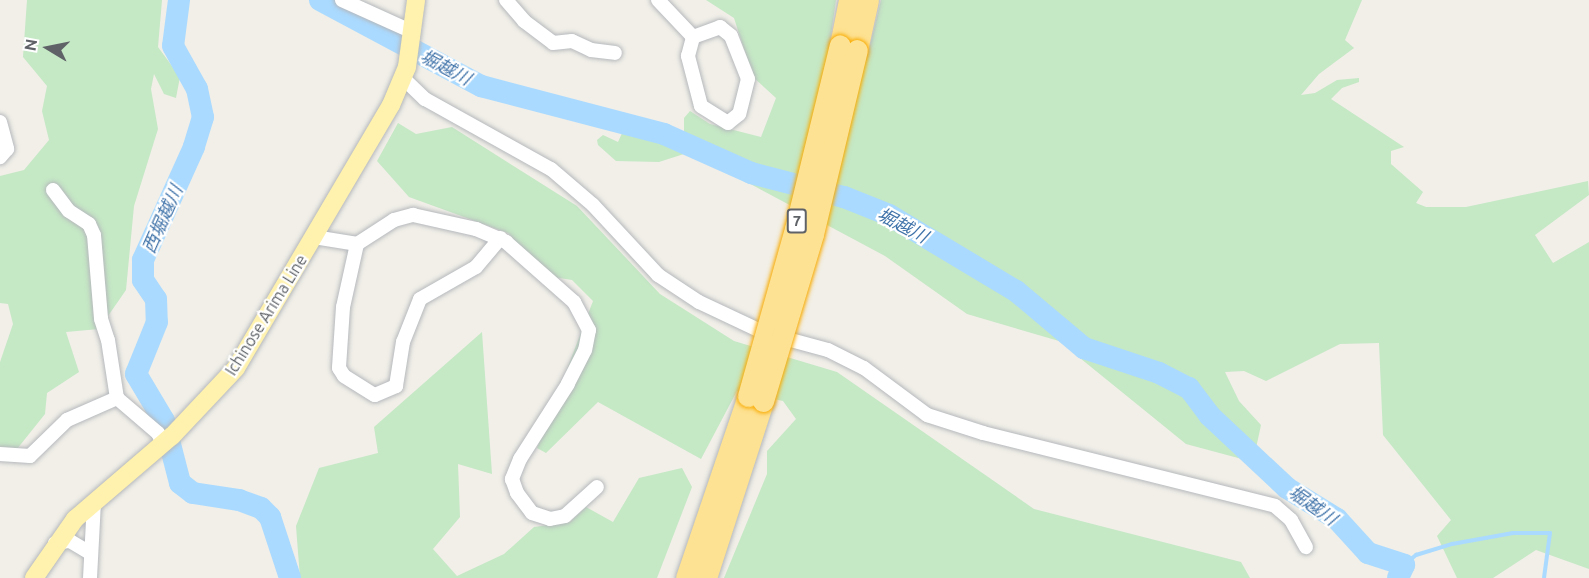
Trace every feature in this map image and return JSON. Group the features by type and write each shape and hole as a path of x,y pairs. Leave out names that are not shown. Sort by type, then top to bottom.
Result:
{"highway":[{"name":"7","path":"849,0 849,47"},
{"name":"7","path":"706,578 756,399 795,229 849,47 868,0"},
{"name":"7","path":"686,578 756,399"}],"main road":[{"name":"Ichinose Arima Line","path":"34,578 56,543 94,501 167,440 236,368 404,79 412,43 416,0"}],"street":[{"path":"342,0 412,43"},
{"path":"506,0 524,21 553,43 572,41 591,50 615,53"},
{"path":"658,0 693,37"},
{"path":"720,27 731,36 741,60 748,79 739,114 728,123 701,106 688,56 693,37 720,27"},
{"path":"404,79 425,99 551,169 593,205 658,275 699,302 741,324 828,350 864,368 927,415 1005,439 1275,506 1292,520 1306,547"},
{"path":"0,122 7,149 0,157"},
{"path":"53,190 69,211 89,224 94,235 101,319 108,340 117,398 167,440"},
{"path":"314,237 357,244 394,220 413,215 500,238 574,302 589,330 585,350 568,384 520,459 512,478 517,493 532,513 550,519 565,516 597,487"},
{"path":"357,244 343,307 339,368 344,376 375,395 396,386 403,342 420,299 476,267 500,238"},
{"path":"0,454 30,456 67,420 117,398"},
{"path":"90,578 94,501"},
{"path":"56,543 70,541 90,553"}],"green space":[{"path":"27,0 162,0 158,47 180,77 176,98 164,94 154,74 151,89 158,129 134,206 126,290 99,329 66,332 79,372 47,393 45,414 17,449 0,448 0,362 13,324 8,304 0,303 0,176 24,170 49,140 42,111 47,86 23,57"},
{"path":"706,0 836,0 830,42 868,54 881,0 1362,0 1345,40 1354,48 1319,74 1301,95 1315,93 1337,80 1359,78 1359,82 1342,88 1331,99 1404,147 1391,151 1391,164 1423,192 1416,203 1426,207 1466,207 1588,181 1589,195 1535,235 1553,263 1589,242 1589,569 1536,550 1493,578 1457,578 1437,536 1451,520 1383,435 1379,343 1340,344 1266,381 1244,371 1225,372 1239,401 1261,425 1253,462 1186,444 1059,341 967,314 885,256 728,172 687,153 659,162 616,161 598,145 597,140 603,135 618,142 624,129 684,136 684,118 690,111 710,124 761,137 776,98 753,77 734,18"},
{"path":"398,123 416,134 452,127 577,206 660,294 734,341 837,372 1034,509 1241,562 1250,578 724,578 767,474 767,451 796,419 783,401 737,391 701,459 598,402 546,453 537,448 593,301 572,280 547,276 508,233 409,197 377,161"},
{"path":"482,332 492,474 458,464 460,517 433,549 457,576 504,554 534,527 570,522 586,507 613,522 639,478 682,468 692,487 657,578 300,578 296,526 319,468 378,453 374,427"}],"waterway":[{"name":"西堀越川","path":"179,0 173,46 197,89 203,117 194,147 143,260 143,280 156,299 157,322 136,374 164,421 180,483 193,493 239,500 261,508 270,517 290,578"},
{"name":"堀越川","path":"320,0 481,86 664,134 751,173 844,197 889,215 1016,291 1084,348 1159,373 1189,388 1209,415 1287,488 1337,519 1368,553 1404,565 1398,578"},
{"path":"1404,565 1416,555 1452,544 1513,533 1550,533 1544,578"}]}
